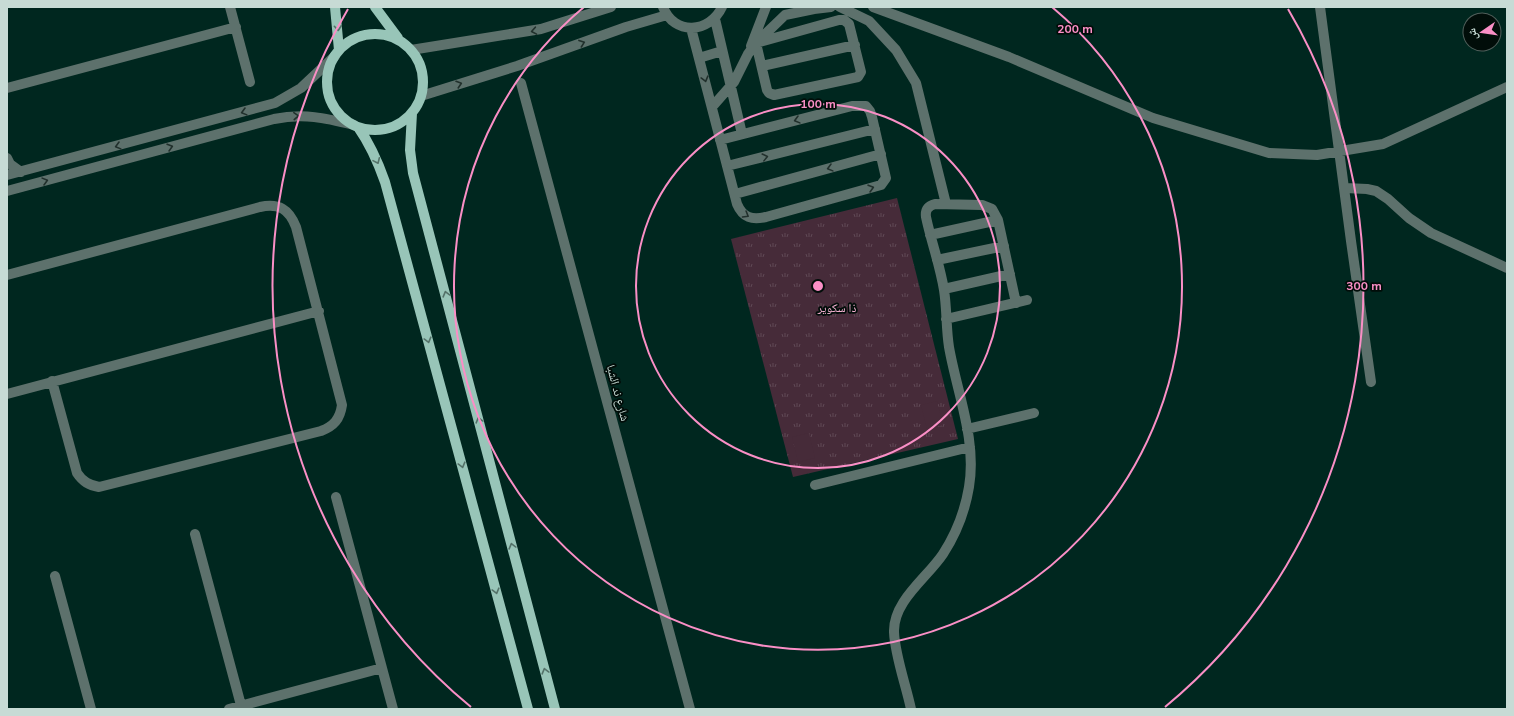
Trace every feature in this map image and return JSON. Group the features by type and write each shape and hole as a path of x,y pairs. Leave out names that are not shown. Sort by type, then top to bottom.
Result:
{"main road":[{"path":"335,7 337,53"},
{"path":"374,7 399,40 411,50 418,60 424,84 421,96 412,113 403,121 387,128 370,130 356,126 343,117 334,107 329,95 327,82 329,68 337,53 347,43 357,37 367,34 384,34 399,40"},
{"path":"412,113 410,150 413,173 555,709"},
{"path":"356,126 369,144 381,169 385,182 528,709"}],"street":[{"path":"230,7 250,82"},
{"path":"411,50 541,29 611,7"},
{"path":"421,96 517,66 626,27 665,11 678,24 691,28 704,26 715,19 722,7"},
{"path":"712,107 731,86 749,52 766,7"},
{"path":"749,52 785,15 814,8 831,7"},
{"path":"840,7 869,21 896,50 916,83 946,204"},
{"path":"873,7 1009,57 1153,118 1268,153 1318,154 1383,144 1507,87"},
{"path":"1320,7 1372,382"},
{"path":"715,19 742,134"},
{"path":"842,19 849,24 861,72 855,79 772,94 767,90 756,44 842,19"},
{"path":"7,88 236,27"},
{"path":"691,28 720,140 735,194 740,211 745,216 758,218 795,209 881,185 886,178 875,129 870,111 866,106 859,105 720,140"},
{"path":"762,66 855,45"},
{"path":"699,58 722,51"},
{"path":"7,175 274,103 300,88 337,53"},
{"name":"شارع ند الشبا","path":"520,83 690,709"},
{"path":"7,191 281,118 310,116 356,126"},
{"path":"727,166 875,129"},
{"path":"735,194 881,154"},
{"path":"7,158 10,164 21,172"},
{"path":"1345,188 1376,191 1388,199 1409,218 1431,233 1507,268"},
{"path":"911,709 896,647 894,632 896,620 900,608 908,596 942,555 959,523 969,486 970,447 949,347 944,289 926,217 926,210 928,207 935,204 985,205 995,212 1016,303"},
{"path":"7,275 269,205 282,209 292,218 319,311 342,404 341,414 336,422 329,428 99,487 82,481 77,473 52,381"},
{"path":"930,234 998,220"},
{"path":"937,260 1004,246"},
{"path":"944,289 1010,274"},
{"path":"946,319 1027,300"},
{"path":"7,394 319,311"},
{"path":"967,429 1034,413"},
{"path":"815,485 970,447"},
{"path":"336,497 393,709"},
{"path":"195,534 241,707"},
{"path":"55,576 91,709"},
{"path":"229,709 382,668"},
{"path":"522,709 523,691"}],"green space":[{"name":"ذا سكوير","path":"897,198 958,439 793,477 731,239"},
{"path":"937,401 943,425 927,429 921,405"},
{"path":"809,433 815,458 798,462 792,437"}]}
